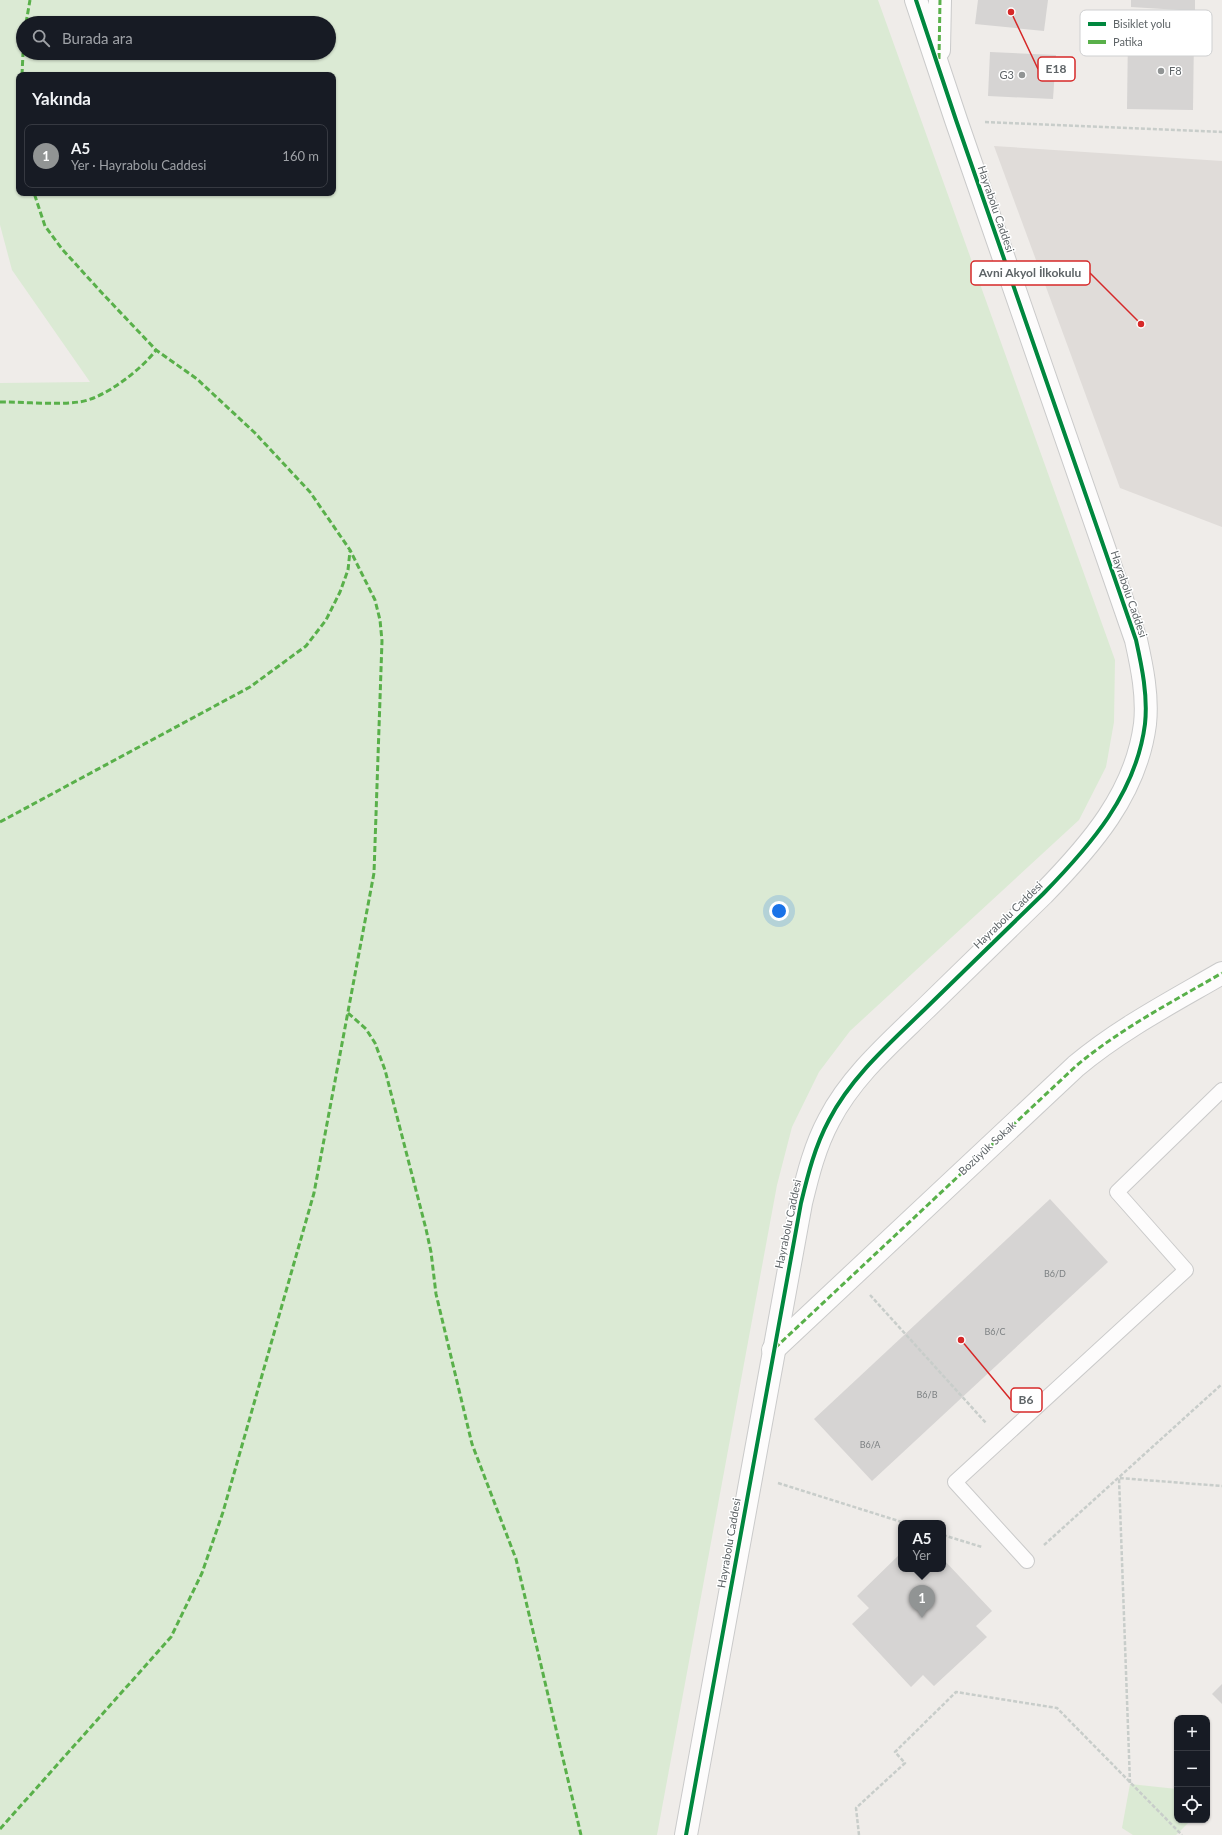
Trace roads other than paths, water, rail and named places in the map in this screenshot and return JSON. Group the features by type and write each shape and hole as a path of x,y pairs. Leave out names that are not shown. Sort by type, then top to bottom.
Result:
{"street":[{"name":"Hayrabolu Caddesi","path":"686,1835 773,1350 801,1203 812,1160 829,1119 855,1081 881,1052 1043,894 1086,848 1105,824 1131,776 1139,752 1145,724 1145,694 1142,667 1136,640 916,0"},
{"path":"939,67 940,0"},
{"name":"Bozüyük Sokak","path":"773,1350 1053,1086 1090,1053 1147,1017 1222,973"}],"lane":[{"path":"1027,1561 955,1482 1186,1270 1117,1192 1222,1090"}],"place":[{"name":"E18","path":"1011,12"},
{"name":"F8","path":"1161,71"},
{"name":"G3","path":"1022,75"},
{"name":"Avni Akyol İlkokulu","path":"1141,324"},
{"name":"B6","path":"961,1340"},
{"name":"A5","path":"922,1618"}]}
